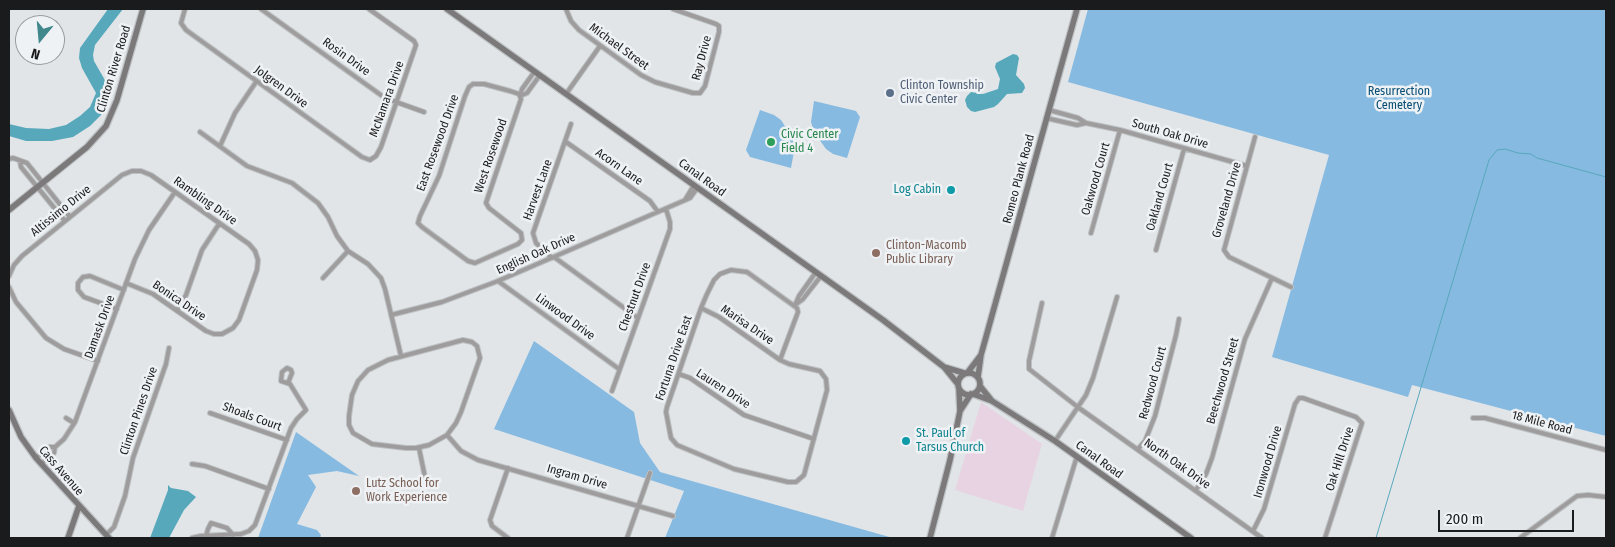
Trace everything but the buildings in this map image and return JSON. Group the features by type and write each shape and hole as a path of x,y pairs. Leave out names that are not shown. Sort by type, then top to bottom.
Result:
{"street":[{"name":"Clinton River Road","path":"9,210 87,147 106,126 118,100 143,9"},
{"name":"Jolgren Drive","path":"185,9 182,26 186,30 362,157 372,159"},
{"name":"Rosin Drive","path":"261,9 385,98 424,112"},
{"name":"McNamara Drive","path":"369,9 416,42 415,52 381,147 372,159"},
{"name":"Canal Road","path":"447,9 818,274 944,367 957,383"},
{"name":"Michael Street","path":"566,9 574,26 648,80 700,93"},
{"name":"Ray Drive","path":"673,9 719,26 720,32 705,86 700,93"},
{"name":"Romeo Plank Road","path":"978,377 981,355 1076,9"},
{"path":"566,94 600,46"},
{"path":"520,96 527,93 537,73"},
{"path":"220,146 235,113 256,82"},
{"name":"East Rosewood Drive","path":"471,262 419,225 420,216 439,176 450,137 470,86 484,84 510,91 520,96"},
{"name":"West Rosewood","path":"471,262 478,261 518,244 522,238 519,231 489,208 486,203 521,101 520,96"},
{"name":"South Oak Drive","path":"1048,110 1078,118 1086,124"},
{"name":"South Oak Drive","path":"1046,118 1077,125 1086,124 1120,130 1247,166"},
{"name":"Harvest Lane","path":"571,124 534,234 536,243 638,318"},
{"name":"Oakwood Court","path":"1091,233 1120,130"},
{"path":"200,132 247,166 286,180 314,200 325,211 337,236 348,251 364,260 378,274 384,285 401,356"},
{"name":"Groveland Drive","path":"1255,137 1224,250 1229,257 1291,287"},
{"name":"Acorn Lane","path":"566,142 650,201 658,212"},
{"name":"Oakland Court","path":"1156,250 1184,149"},
{"path":"9,159 13,158 27,163 65,221"},
{"name":"Rambling Drive","path":"135,171 148,173 249,244 257,256 257,270 240,318 233,328 222,334"},
{"name":"Altissimo Drive","path":"9,276 19,259 122,175 135,171"},
{"path":"40,185 70,217"},
{"name":"English Oak Drive","path":"391,315 442,302 498,281 690,198 696,186"},
{"name":"Damask Drive","path":"41,464 54,452 55,447 64,439 74,423 142,243 175,192"},
{"name":"Chestnut Drive","path":"612,392 670,229 666,209"},
{"path":"177,311 186,295 202,250 219,224"},
{"path":"323,278 348,251"},
{"name":"Fortuna Drive East","path":"795,305 751,274 740,270 731,270 720,274 714,280 707,294 666,412 668,429 671,438 677,445 738,470 788,482 796,482 804,475 814,439"},
{"path":"780,360 798,312 798,308 795,305 803,299 818,274"},
{"path":"116,309 86,298 79,292 78,283 84,277 90,276 124,290"},
{"name":"Beechwood Street","path":"1196,490 1206,474 1212,458 1245,338 1272,278"},
{"name":"Linwood Drive","path":"498,281 619,369"},
{"name":"Bonica Drive","path":"126,284 149,292 206,331 222,334"},
{"path":"9,287 16,302 46,338 59,347 98,361"},
{"path":"1055,440 1079,408 1093,378 1117,297"},
{"name":"North Oak Drive","path":"1042,303 1028,368 1079,408 1262,538"},
{"name":"Marisa Drive","path":"702,308 719,317 780,360 789,364 818,370 826,380 827,390 814,439"},
{"name":"Redwood Court","path":"1138,449 1144,441 1154,416 1179,319"},
{"path":"463,340 472,342 477,346 480,354 462,412 447,435 419,448 393,448 372,444 353,433 350,425 350,402 358,381 373,367 401,356 463,340"},
{"name":"Clinton Pines Drive","path":"107,537 114,527 125,496 132,458 170,348"},
{"name":"Romeo Plank Road","path":"966,373 981,355"},
{"name":"Canal Road","path":"944,367 966,373"},
{"path":"930,538 950,460 960,411 957,383 960,376 972,373 978,377 980,386 960,411"},
{"name":"Lauren Drive","path":"679,374 690,378 744,415 814,439"},
{"path":"192,538 230,536 245,533 255,524 295,421 306,410 288,383"},
{"name":"Canal Road","path":"980,386 992,401"},
{"path":"959,390 964,394 972,394"},
{"name":"Canal Road","path":"972,394 992,401 1055,440 1191,538"},
{"name":"Ironwood Drive","path":"1253,531 1264,509 1295,404 1299,398"},
{"name":"Oak Hill Drive","path":"1299,398 1356,417 1362,423 1325,538"},
{"name":"Cass Avenue","path":"9,410 21,437 36,458 107,537"},
{"name":"Shoals Court","path":"210,413 287,440"},
{"path":"66,418 74,423"},
{"name":"18 Mile Road","path":"1473,418 1485,418 1606,450"},
{"name":"Ingram Drive","path":"447,435 461,451 475,459 673,516"},
{"path":"36,458 49,447 55,447"},
{"path":"419,448 426,482"},
{"path":"1052,538 1077,456"},
{"path":"192,464 205,466 269,489"},
{"path":"508,468 490,520 492,526 508,538"},
{"path":"628,538 650,473"},
{"path":"1520,538 1577,496 1606,497"},
{"path":"68,538 79,506"},
{"path":"206,536 209,527 213,523 227,528 230,536"}],"shaded area":[{"path":"108,9 123,9 95,45 94,61 106,82 108,94 107,104 101,115 90,126 73,137 52,141 26,141 9,136 9,124 26,128 49,129 66,125 90,107 96,93 82,68 79,58 80,48"},
{"path":"1013,54 1019,58 1016,75 1024,84 1025,88 1022,93 1007,94 994,107 975,112 971,111 967,107 965,100 967,96 971,92 983,94 998,89 1000,79 995,67 996,63"},
{"path":"981,402 1042,444 1023,511 955,490"},
{"path":"168,485 171,488 188,491 196,497 184,510 169,538 150,538 168,490"}],"green space":[{"name":"Resurrection Cemetery","path":"1088,9 1606,9 1606,436 1412,385 1408,397 1272,357 1329,155 1068,82"},
{"path":"814,101 856,111 860,117 847,158 833,154 826,149 814,132 811,122"},
{"name":"Civic Center Field 4","path":"760,110 774,115 781,120 792,137 795,146 791,168 750,157 746,150"},
{"path":"534,341 634,412 640,443 660,472 893,538 665,538 684,491 494,429"},
{"path":"296,432 359,476 337,471 308,475 316,487 297,524 317,530 321,535 320,538 258,538"}],"waterway":[{"path":"1376,538 1489,160 1497,150 1505,149 1531,154 1537,158 1606,177"}],"place":[{"name":"Clinton Township Civic Center","path":"890,93"},
{"name":"Civic Center Field 4","path":"771,142"},
{"name":"Log Cabin","path":"951,190"},
{"name":"Clinton-Macomb Public Library","path":"876,253"},
{"name":"St. Paul of Tarsus Church","path":"906,441"},
{"name":"Lutz School for Work Experience","path":"356,491"}]}
